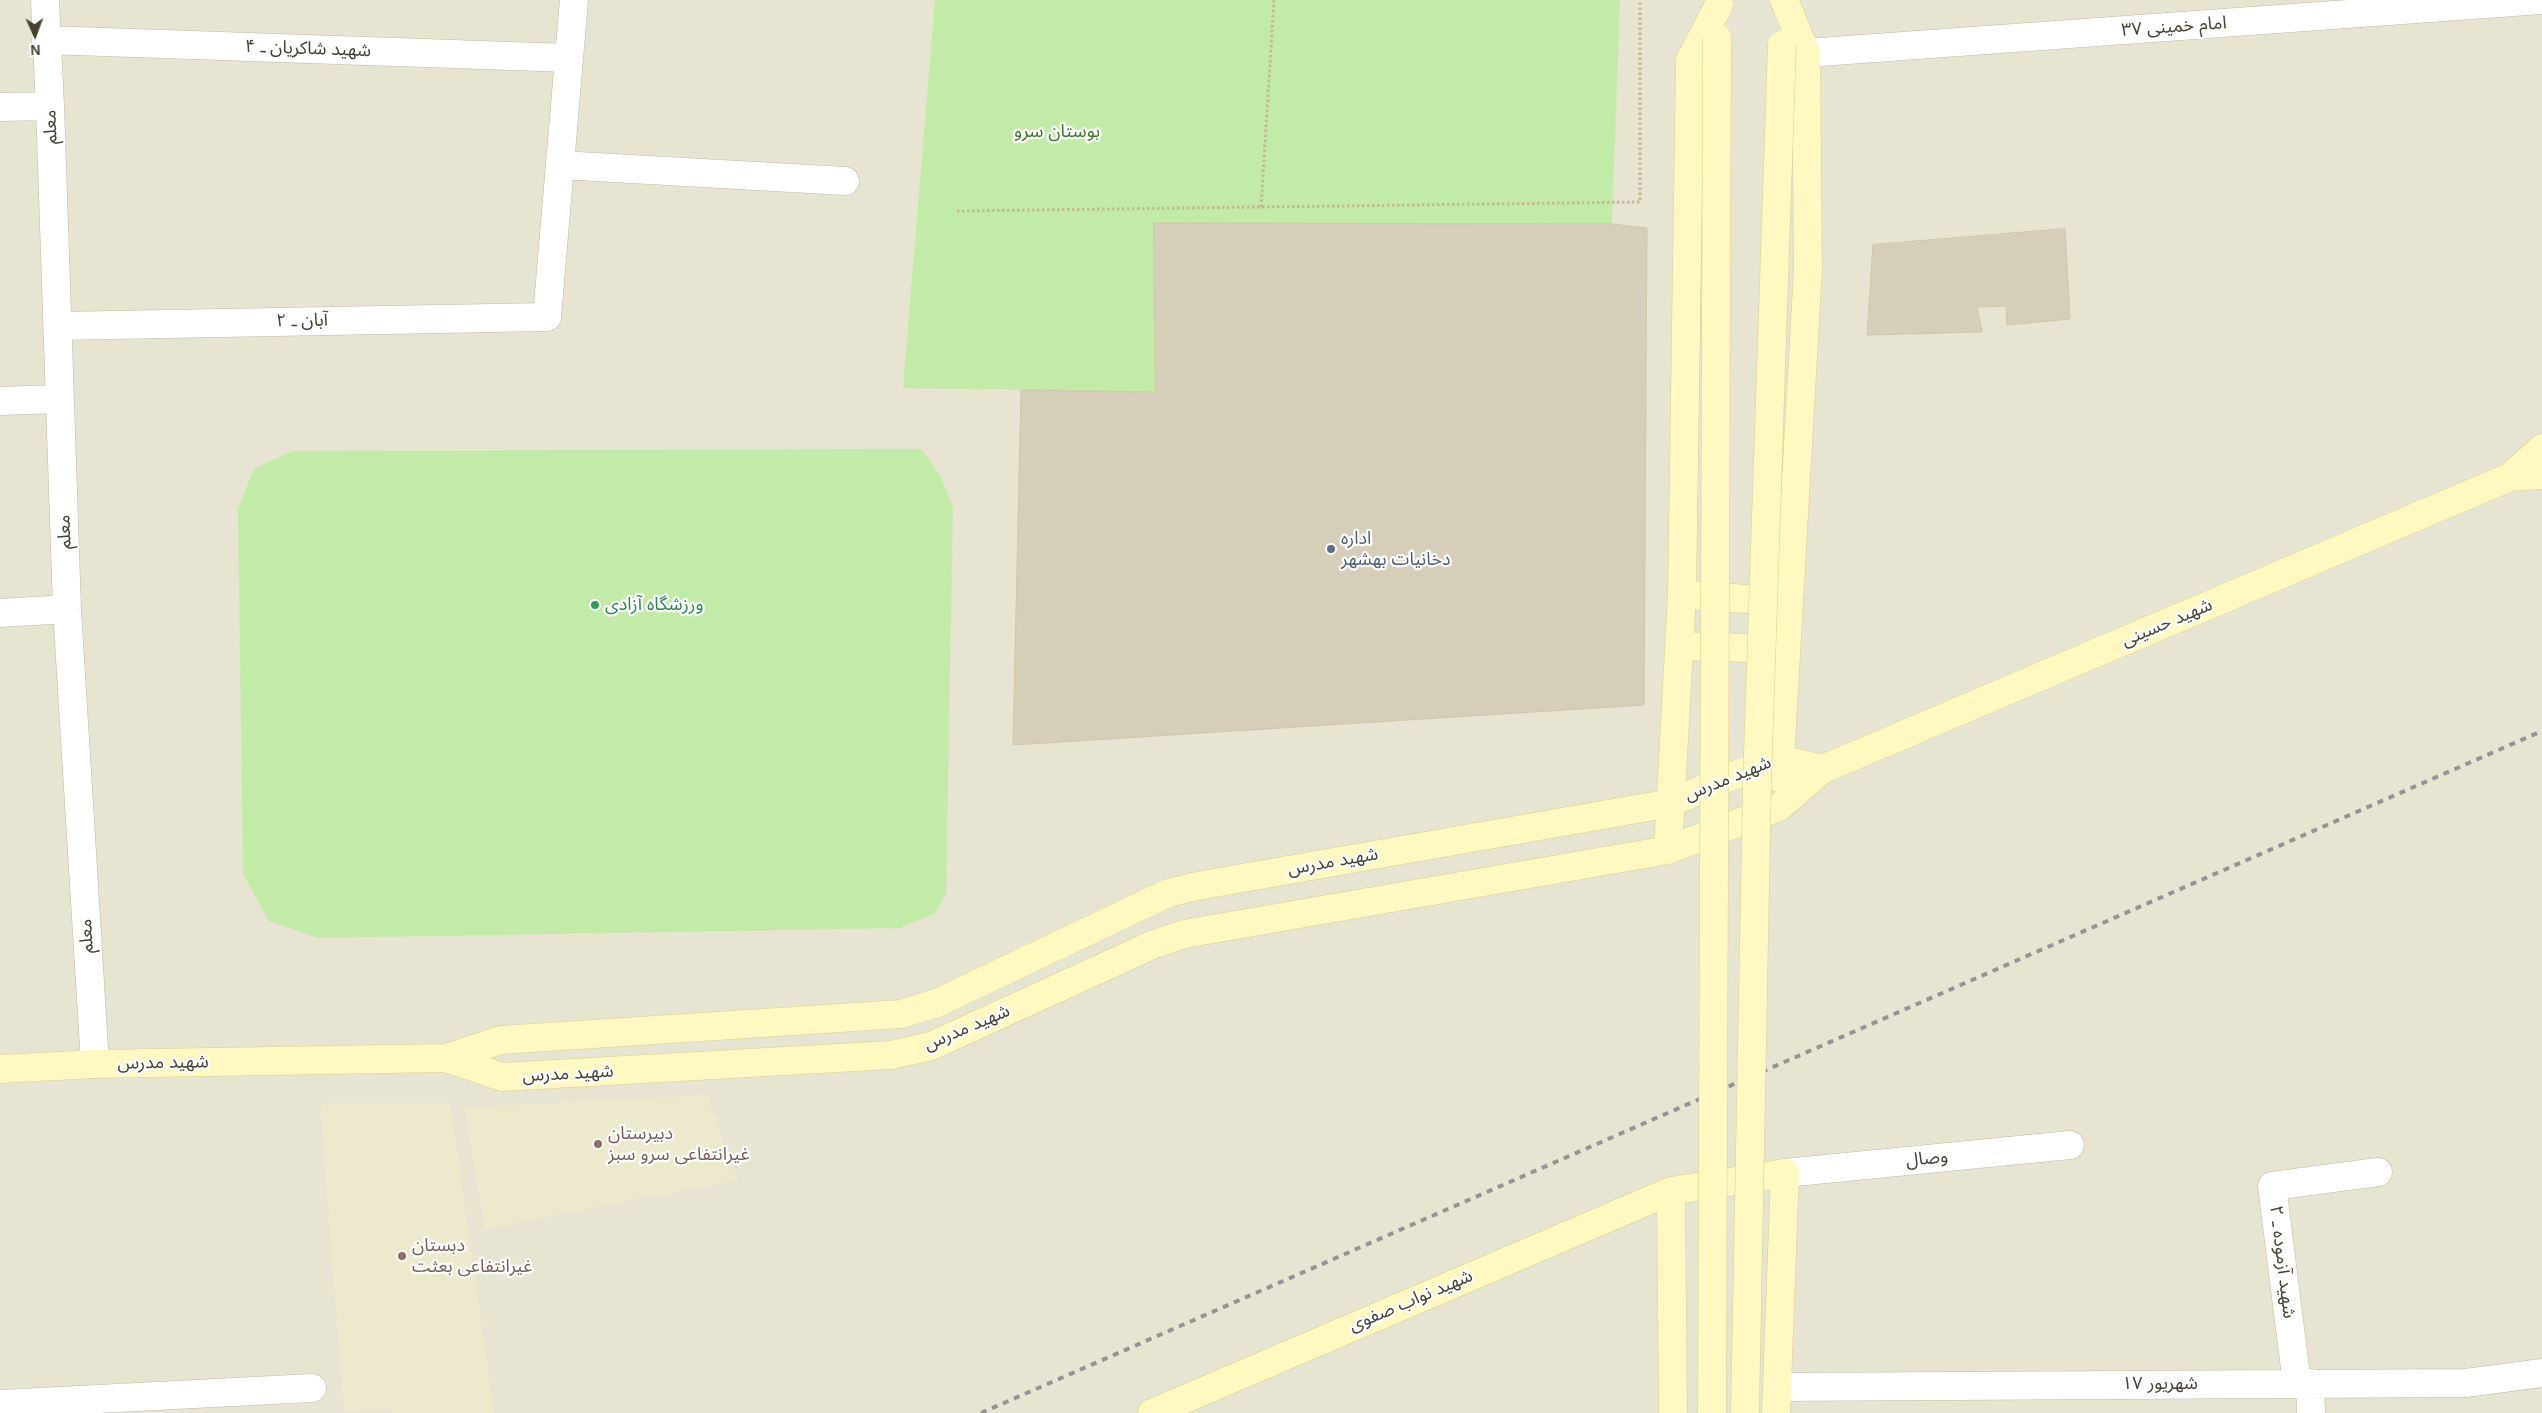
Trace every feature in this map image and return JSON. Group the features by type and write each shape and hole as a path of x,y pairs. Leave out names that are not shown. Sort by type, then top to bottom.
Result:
{"street":[{"name":"معلم","path":"45,0 68,609 95,1064"},
{"path":"574,0 560,166 845,181"},
{"path":"1778,807 1785,649 1808,270 1794,49 1784,0"},
{"name":"امام خمینی ۳۷","path":"1794,49 2542,0"},
{"path":"1712,1413 1717,38 1719,3"},
{"path":"1668,850 1682,594 1690,60 1719,3"},
{"name":"شهید شاکریان ـ ۴","path":"46,40 569,58"},
{"path":"1745,1413 1757,773 1794,49"},
{"path":"0,107 50,106"},
{"name":"آبان ـ ۲","path":"58,326 547,317 560,166"},
{"path":"0,401 60,400"},
{"name":"شهید حسینی","path":"2510,478 2542,448"},
{"name":"شهید حسینی","path":"1823,769 2510,478 2542,476"},
{"path":"1682,594 1788,602"},
{"path":"0,613 68,609"},
{"path":"1680,646 1785,649"},
{"name":"شهید مدرس","path":"0,1069 95,1064 446,1058 501,1040 901,1014 937,1003 1168,893 1206,884 1671,803 1727,778 1779,758 1823,769"},
{"name":"شهید مدرس","path":"446,1058 502,1077 891,1056 931,1046 1152,945 1184,934 1668,850 1778,807 1823,769"},
{"name":"وصال","path":"1785,1173 2070,1144"},
{"name":"شهید آزموده ـ ۲","path":"2304,1384 2272,1186 2378,1172"},
{"path":"1777,1400 1785,1173"},
{"name":"شهید نواب صفوی","path":"1152,1413 1671,1191 1785,1173"},
{"path":"1671,1191 1673,1413"},
{"name":"۱۷ شهریور","path":"1777,1400 2304,1384 2466,1383 2542,1373"},
{"path":"2304,1384 2311,1413"},
{"path":"0,1404 122,1405 312,1388"}],"path":[{"path":"1261,207 1274,0"},
{"path":"957,211 1640,202 1640,0"}],"shaded area":[{"path":"0,0 2542,0 2542,1413 0,1413"},
{"name":"دبیرستان غیرانتفاعی سرو سبز","path":"707,1095 738,1180 485,1229 465,1107"},
{"name":"دبستان غیرانتفاعی بعثت","path":"320,1103 450,1103 494,1413 392,1413 391,1409 344,1411"}],"green space":[{"name":"بوستان سرو","path":"935,0 1620,0 1612,224 1155,223 1155,392 903,388"},
{"name":"ورزشگاه آزادی","path":"921,449 940,475 953,508 946,895 934,914 900,928 318,938 269,921 243,874 238,509 254,469 292,451"}],"building":[{"name":"اداره دخانیات بهشهر","path":"1154,223 1612,224 1647,228 1644,705 1013,745 1021,390 1155,392"},
{"path":"2065,229 2070,319 2007,325 2006,306 1977,307 1982,332 1867,335 1873,245"}],"railway":[{"path":"981,1413 2542,731"}],"place":[{"name":"اداره دخانیات بهشهر","path":"1331,549"},
{"name":"ورزشگاه آزادی","path":"595,605"},
{"name":"دبیرستان غیرانتفاعی سرو سبز","path":"598,1144"},
{"name":"دبستان غیرانتفاعی بعثت","path":"402,1256"}]}
